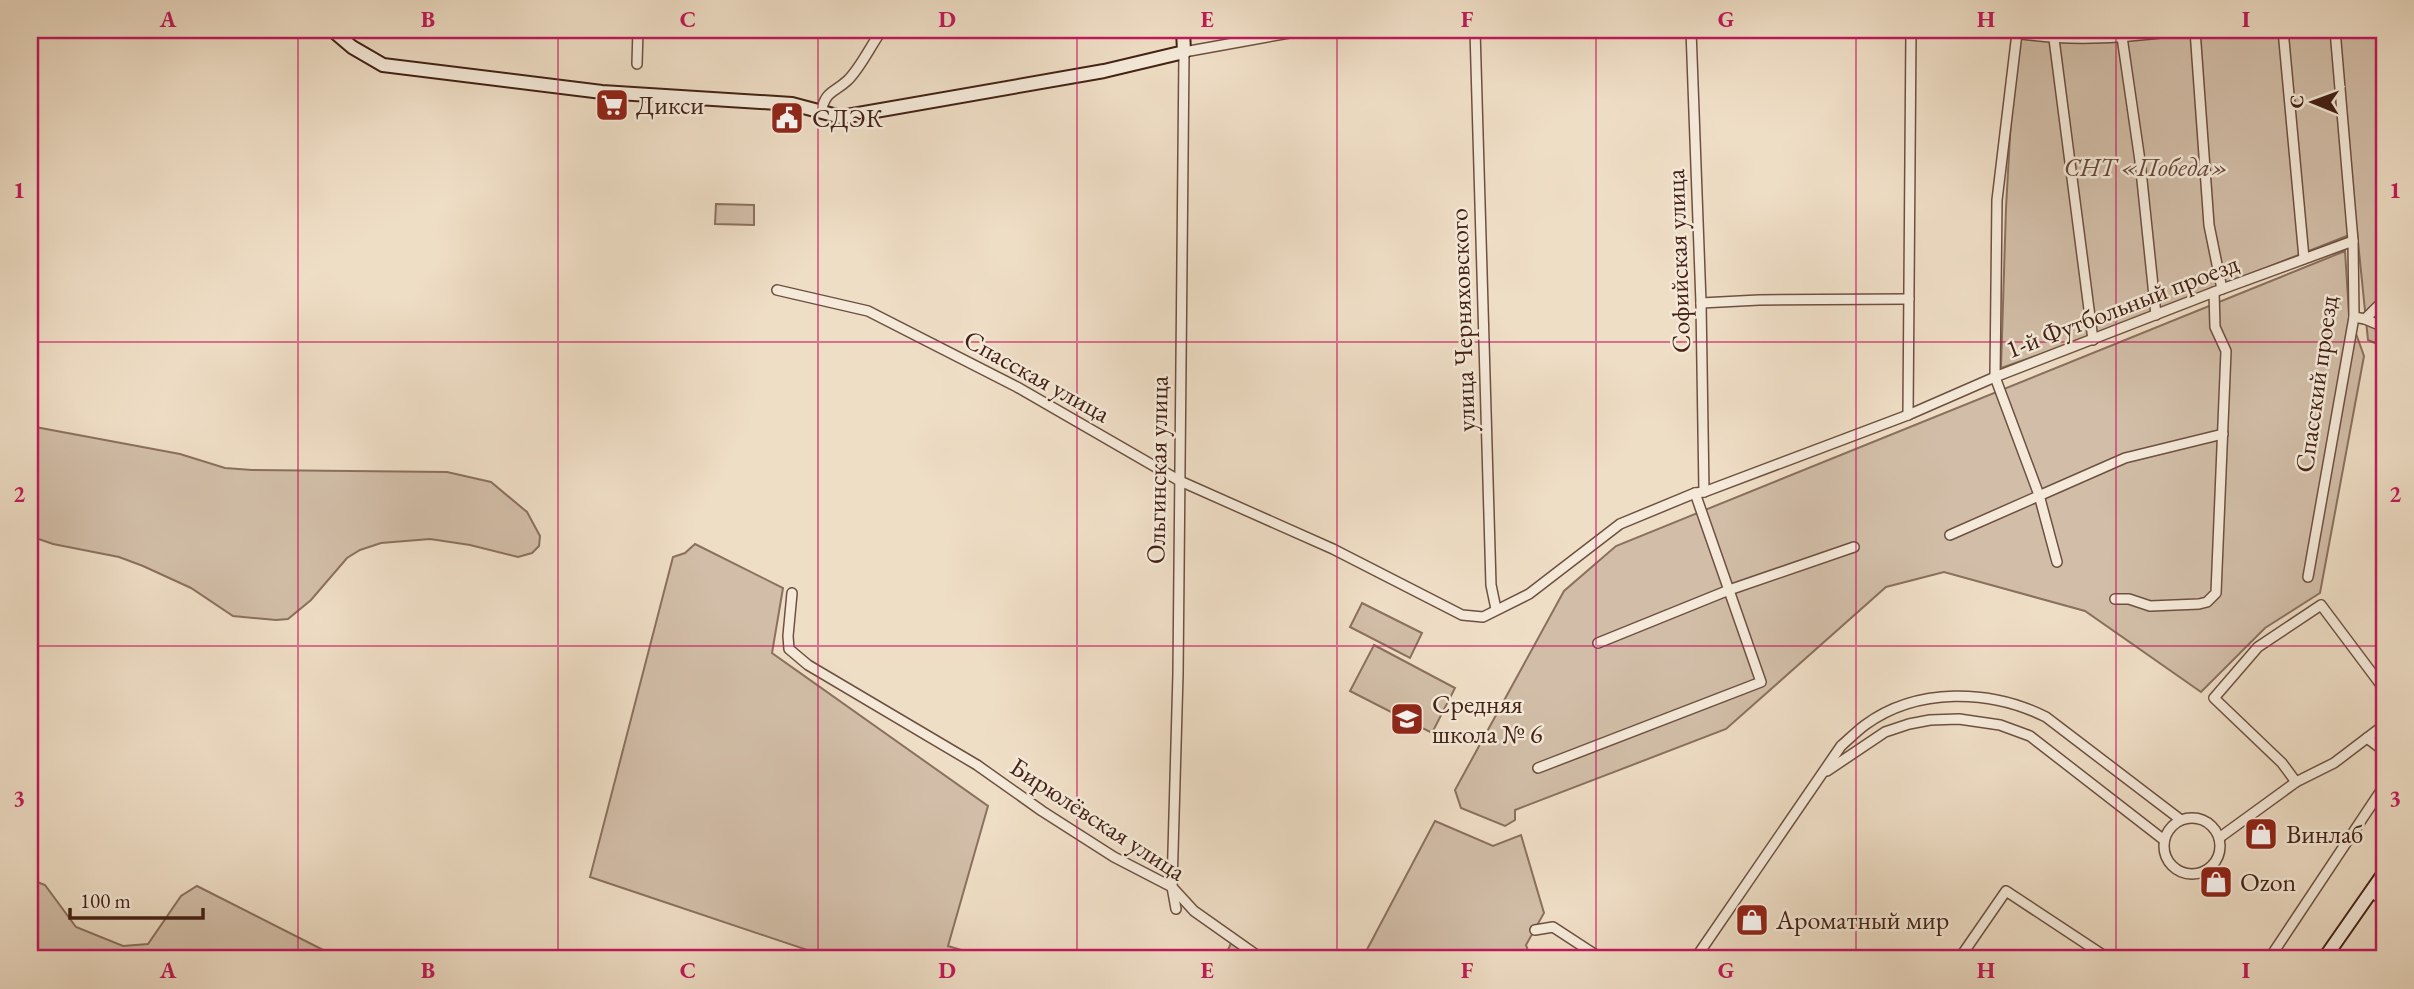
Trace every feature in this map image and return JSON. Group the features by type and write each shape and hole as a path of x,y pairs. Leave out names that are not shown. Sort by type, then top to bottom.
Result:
{"street":[{"path":"332,30 352,47 383,65 602,92 792,104 841,117 1104,71 1184,52 1306,30"},
{"path":"637,64 638,30"},
{"path":"821,112 828,93 848,80 882,30"},
{"name":"Ольгинская улица","path":"1176,909 1172,887 1178,674 1183,30"},
{"name":"улица Черняховского","path":"1475,30 1490,572 1496,609"},
{"name":"Софийская улица","path":"1538,768 1761,682 1729,590 1700,493 1702,303 1691,30"},
{"path":"1908,415 1911,30"},
{"path":"2057,562 2039,495 1995,377 1997,200 2017,33 2053,39 2122,37 2187,30"},
{"path":"2115,600 2129,599 2150,606 2199,604 2207,602 2216,593 2226,351 2215,327 2218,290 2209,225 2195,30"},
{"path":"2283,30 2304,258"},
{"name":"Спасский проезд","path":"2308,577 2354,317 2353,241 2335,30"},
{"path":"2122,37 2140,161 2157,315"},
{"path":"2053,39 2093,340"},
{"name":"1-й Футбольный проезд","path":"1496,609 1529,594 1620,524 1908,415 1995,377 2218,290 2353,241"},
{"name":"Спасская улица","path":"777,289 868,311 1017,387 1180,481 1333,549 1462,615 1483,617 1496,609"},
{"path":"1702,303 1909,299"},
{"path":"2365,319 2384,300"},
{"path":"2354,317 2384,327"},
{"path":"1950,535 2125,458 2223,434"},
{"path":"1598,643 1729,590 1854,547"},
{"name":"Бирюлёвская улица","path":"792,593 789,649 807,665 977,765 1114,857 1172,887 1194,911 1262,959"},
{"path":"2295,782 2282,763 2214,698 2258,647 2321,605 2384,689"},
{"path":"1695,959 1841,746 1866,724 1888,712 1918,702 1976,696 2004,701 2046,717 2181,820"},
{"path":"1820,776 1885,732 1909,724 1959,719 2000,724 2030,736 2164,840"},
{"path":"2219,838 2295,782 2334,763 2384,725"},
{"path":"2367,738 2384,751"},
{"path":"2269,959 2384,786"},
{"path":"2190,818 2208,823 2219,838 2218,856 2207,871 2188,875 2179,872 2166,859 2164,840 2173,824 2181,820 2190,818"},
{"path":"2325,959 2384,873"},
{"path":"1959,959 2006,891 2104,958"},
{"path":"2371,892 2384,901"},
{"path":"1535,930 1553,927 1602,959"}],"green space":[{"name":"СНТ «Победа»","path":"2016,30 2384,30 2384,347 2368,340 2357,232 2090,337 2001,368"},
{"path":"716,204 754,205 754,225 715,224"},
{"path":"2345,251 2349,314 2364,356 2320,593 2265,628 2201,692 2085,611 1944,572 1886,587 1726,729 1515,810 1515,820 1505,826 1461,808 1455,790 1564,591 1616,546"},
{"path":"30,426 180,454 225,468 447,472 491,482 527,512 540,536 539,546 532,553 518,557 470,545 430,539 381,543 347,558 311,600 288,619 233,616 191,588 143,566 119,557 53,544 30,536"},
{"path":"695,544 783,588 772,653 988,806 948,946 991,959 834,959 590,877 673,557 685,553"},
{"path":"1362,603 1422,633 1410,658 1350,627"},
{"path":"1374,645 1455,688 1432,733 1350,691"},
{"path":"1435,821 1493,846 1521,835 1544,913 1526,945 1531,959 1362,959"},
{"path":"30,879 45,885 76,927 123,946 148,944 181,896 197,886 341,959 30,959"},
{"path":"1231,943 1253,959 1224,959"}],"place":[{"name":"Дикси","path":"612,105"},
{"name":"СДЭК","path":"787,118"},
{"name":"Средняя школа № 6","path":"1407,719"},
{"name":"Винлаб","path":"2261,834"},
{"name":"Ozon","path":"2216,882"},
{"name":"Ароматный мир","path":"1752,920"}]}
